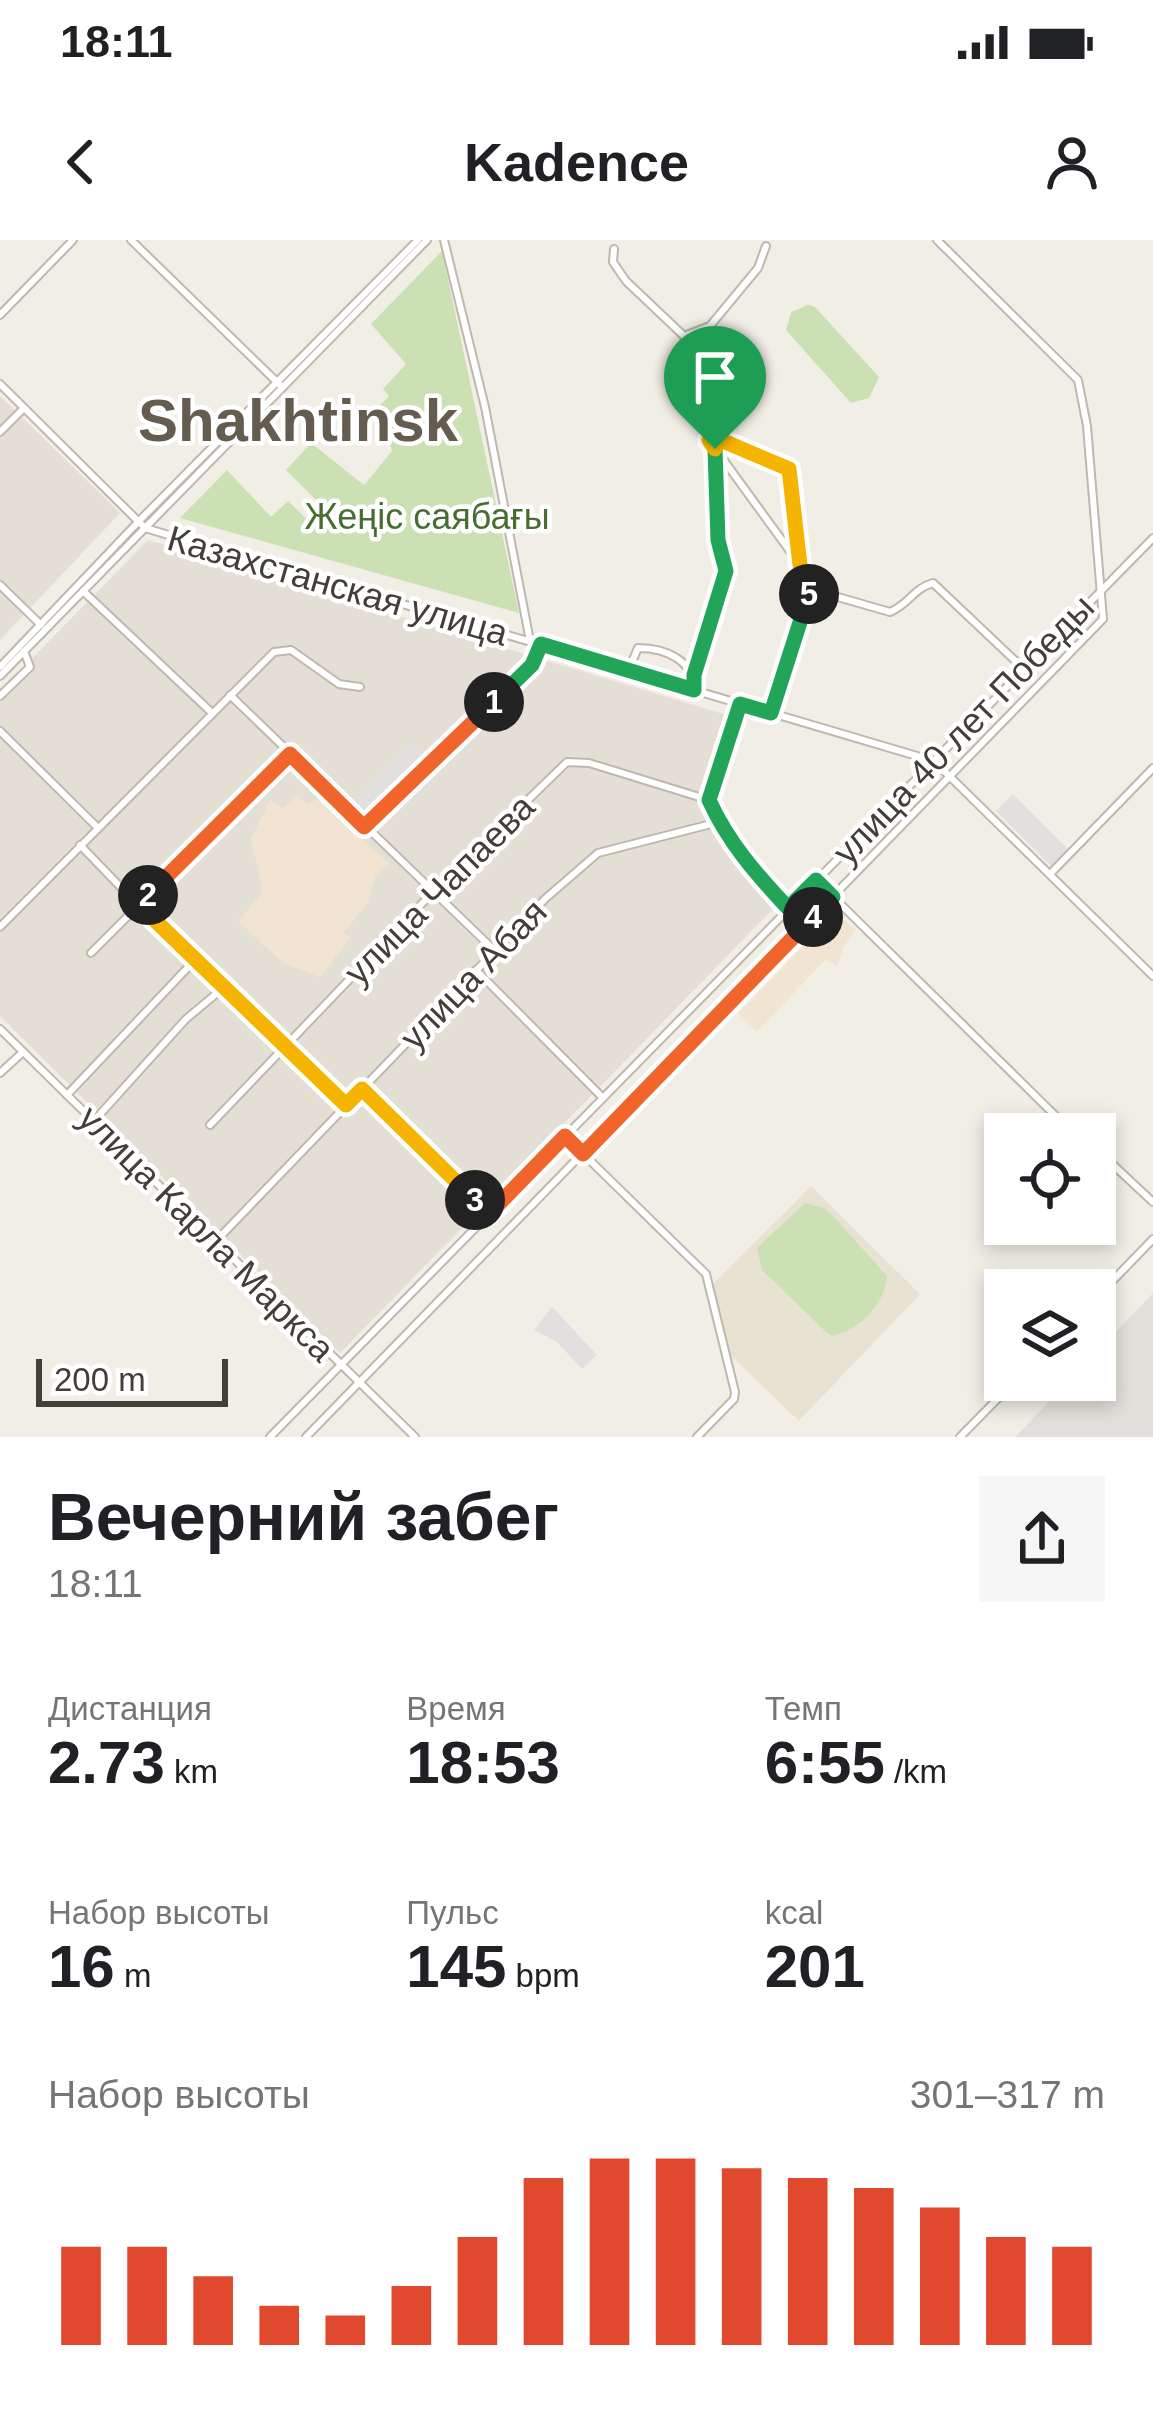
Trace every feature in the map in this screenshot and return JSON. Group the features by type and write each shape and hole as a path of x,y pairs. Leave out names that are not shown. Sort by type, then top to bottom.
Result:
{"street":[{"path":"0,315 73,240"},
{"path":"131,240 279,384"},
{"path":"0,672 40,625 418,240"},
{"path":"279,384 427,240"},
{"path":"444,240 485,407 530,641"},
{"path":"938,240 1078,380 1102,586"},
{"path":"684,336 710,326 758,268 766,245"},
{"path":"614,249 613,262 626,280 684,336 701,424 800,565 810,589 771,713"},
{"name":"Казахстанская улица","path":"0,384 142,524 934,761"},
{"path":"0,432 23,408"},
{"path":"709,440 723,441 789,469 800,565"},
{"path":"694,690 694,675 726,571 718,540 715,449"},
{"path":"0,672 83,591 142,524"},
{"name":"улица 40 лет Победы","path":"270,1437 1153,538"},
{"path":"810,589 890,613 916,590 933,583 1025,670"},
{"path":"0,585 40,625"},
{"name":"улица 40 лет Победы","path":"306,1437 1096,630 1105,611 1102,586"},
{"path":"83,591 212,712"},
{"path":"364,827 532,665 541,644"},
{"path":"628,670 634,652 643,647 676,658 694,675"},
{"path":"0,927 230,694 283,649 339,684 360,686"},
{"path":"0,696 31,667 24,651"},
{"path":"230,694 495,950"},
{"path":"740,704 709,800 745,861 788,908"},
{"path":"0,731 98,828"},
{"path":"91,953 290,754"},
{"path":"934,761 1153,976"},
{"name":"улица Чапаева","path":"210,1125 433,892 568,762 589,763 709,800"},
{"path":"1051,873 1153,768"},
{"name":"улица Абая","path":"216,1241 546,898 598,853 719,822"},
{"path":"80,845 194,962 346,1105"},
{"path":"816,880 1053,1113"},
{"path":"67,1095 194,962"},
{"path":"476,970 602,1098"},
{"path":"93,1122 195,1010 222,989"},
{"name":"улица Карла Маркса","path":"0,1029 415,1437"},
{"path":"0,1073 23,1052"},
{"path":"362,1089 489,1214"},
{"path":"565,1136 706,1274 735,1392 734,1400 697,1437"},
{"path":"1116,1168 1153,1202"},
{"path":"1116,1277 1153,1239"},
{"path":"960,1437 995,1401"}],"shaded area":[{"path":"0,396 120,513 0,640"},
{"path":"148,540 730,716 706,809 715,833 778,904 340,1353 0,1016 0,691"},
{"path":"413,743 439,771 368,844 304,781 313,769 353,803"},
{"path":"1013,794 1068,849 1051,866 996,811"},
{"path":"296,795 308,804 318,799 390,864 376,875 367,904 342,934 351,937 320,977 283,963 238,921 263,892 251,839 270,800 283,808"},
{"path":"836,913 856,930 837,967 826,959 757,1032 738,1013"},
{"path":"811,1186 920,1294 799,1421 727,1352 712,1285"},
{"path":"1153,1293 1153,1437 1015,1437 1050,1401 1116,1401 1116,1332"},
{"path":"552,1307 597,1355 582,1369 557,1342 534,1330"}],"green space":[{"name":"Жеңіс саябағы","path":"442,251 519,613 180,518 227,470 271,517 288,501 317,529 331,515 286,470 311,443 364,485 392,451 377,408 389,396 383,389 406,364 371,324"},
{"path":"808,305 879,377 869,398 851,403 786,330 791,312"},
{"path":"805,1203 833,1216 887,1276 882,1296 869,1314 832,1336 762,1270 757,1248"}],"district":[{"name":"Shakhtinsk","path":"298,420"}],"route":[{"path":"709,440 723,441 789,469 800,565 810,589 771,713 740,704 709,800 745,861 788,908 816,880 833,897 583,1154 565,1136 489,1214 362,1089 346,1105 138,904 290,754 364,827 532,665 541,644 694,690 694,675 726,571 718,540 715,449 709,440"}]}
